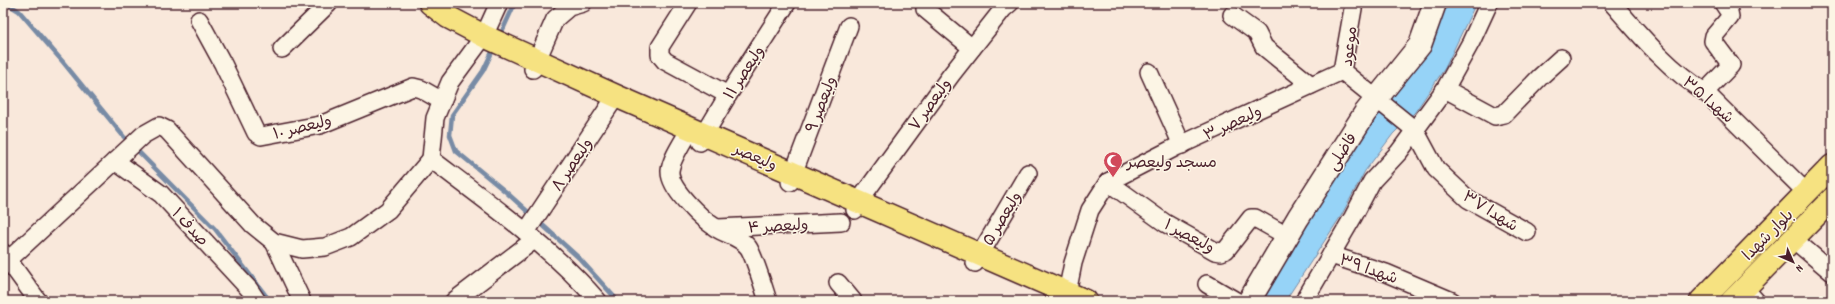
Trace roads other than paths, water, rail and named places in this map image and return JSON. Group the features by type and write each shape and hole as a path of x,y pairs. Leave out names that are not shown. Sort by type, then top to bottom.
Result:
{"main road":[{"name":"ولیعصر","path":"413,3 442,25 490,44 614,100 792,177 852,211 977,258 1070,299"},
{"name":"ولیعصر","path":"430,3 448,17 490,44"},
{"name":"فاضلی","path":"1249,301 1287,236 1365,113 1420,45 1435,3"},
{"name":"بلوار شهدا","path":"1701,301 1832,166"},
{"name":"بلوار شهدا","path":"1744,297 1793,239 1832,199"}],"street":[{"path":"282,49 329,3"},
{"path":"274,242 302,248 325,247 351,237 388,210 431,160 435,118 442,100 450,82 490,44 499,3"},
{"path":"535,64 555,19 569,7 582,3"},
{"path":"688,3 660,47 660,55 665,61 728,95"},
{"name":"ولیعصر ۱۱","path":"768,301 748,247 737,238 715,228 695,212 674,185 670,171 677,152 695,134 728,95 787,3"},
{"path":"925,3 925,9 972,48"},
{"name":"ولیعصر ۷","path":"852,211 972,48 1003,9 1010,3"},
{"name":"موعود","path":"1354,3 1342,71 1415,130"},
{"path":"1309,299 1331,255 1372,181 1399,152 1445,89 1471,42 1489,3"},
{"name":"شهدا ۳۵","path":"1612,3 1673,68 1690,83 1705,92 1807,193"},
{"path":"1705,92 1731,65 1713,38 1730,18 1729,12 1723,3"},
{"path":"1232,15 1257,33 1264,48 1311,85"},
{"name":"ولیعصر ۱۰","path":"198,20 224,64 256,133 261,136 320,125 413,87 421,88 442,100"},
{"name":"ولیعصر ۹","path":"792,177 849,26"},
{"path":"1445,89 1496,116 1504,114 1561,58"},
{"name":"ولیعصر ۳","path":"1108,182 1182,145 1342,71"},
{"path":"1149,72 1182,145"},
{"name":"ولیعصر ۸","path":"454,301 530,233 540,210 614,100"},
{"path":"38,301 5,259 143,135 159,126 167,130 236,208 253,225 274,242 302,301"},
{"name":"شهدا ۳۷","path":"1415,130 1436,169 1468,199 1527,232"},
{"name":"صدف ۱","path":"120,157 161,194 250,289 257,301"},
{"path":"431,160 530,233 577,277 597,301"},
{"name":"ولیعصر ۵","path":"977,258 1028,173"},
{"path":"1070,299 1073,263 1090,210 1108,182"},
{"name":"ولیعصر ۱","path":"1108,182 1165,223 1215,251 1221,252 1226,250 1251,218 1256,218 1287,236"},
{"name":"ولیعصر ۴","path":"715,228 852,211"},
{"path":"1793,239 1832,272"},
{"name":"شهدا ۳۹","path":"1331,255 1386,273 1452,301"},
{"path":"838,283 853,301"},
{"path":"1207,284 1236,301"}],"water":[{"path":"1445,3 1476,3 1445,68 1415,112 1393,134 1365,171 1341,216 1285,301 1255,301 1372,118 1395,94 1414,66"}],"waterway":[{"path":"6,3 19,11 124,137 215,229 270,301"},
{"path":"499,38 515,3"},
{"path":"494,48 483,71 452,115 450,135 456,151 506,192 579,258 618,301"}],"place":[{"name":"مسجد ولیعصر","path":"1113,178"}]}
